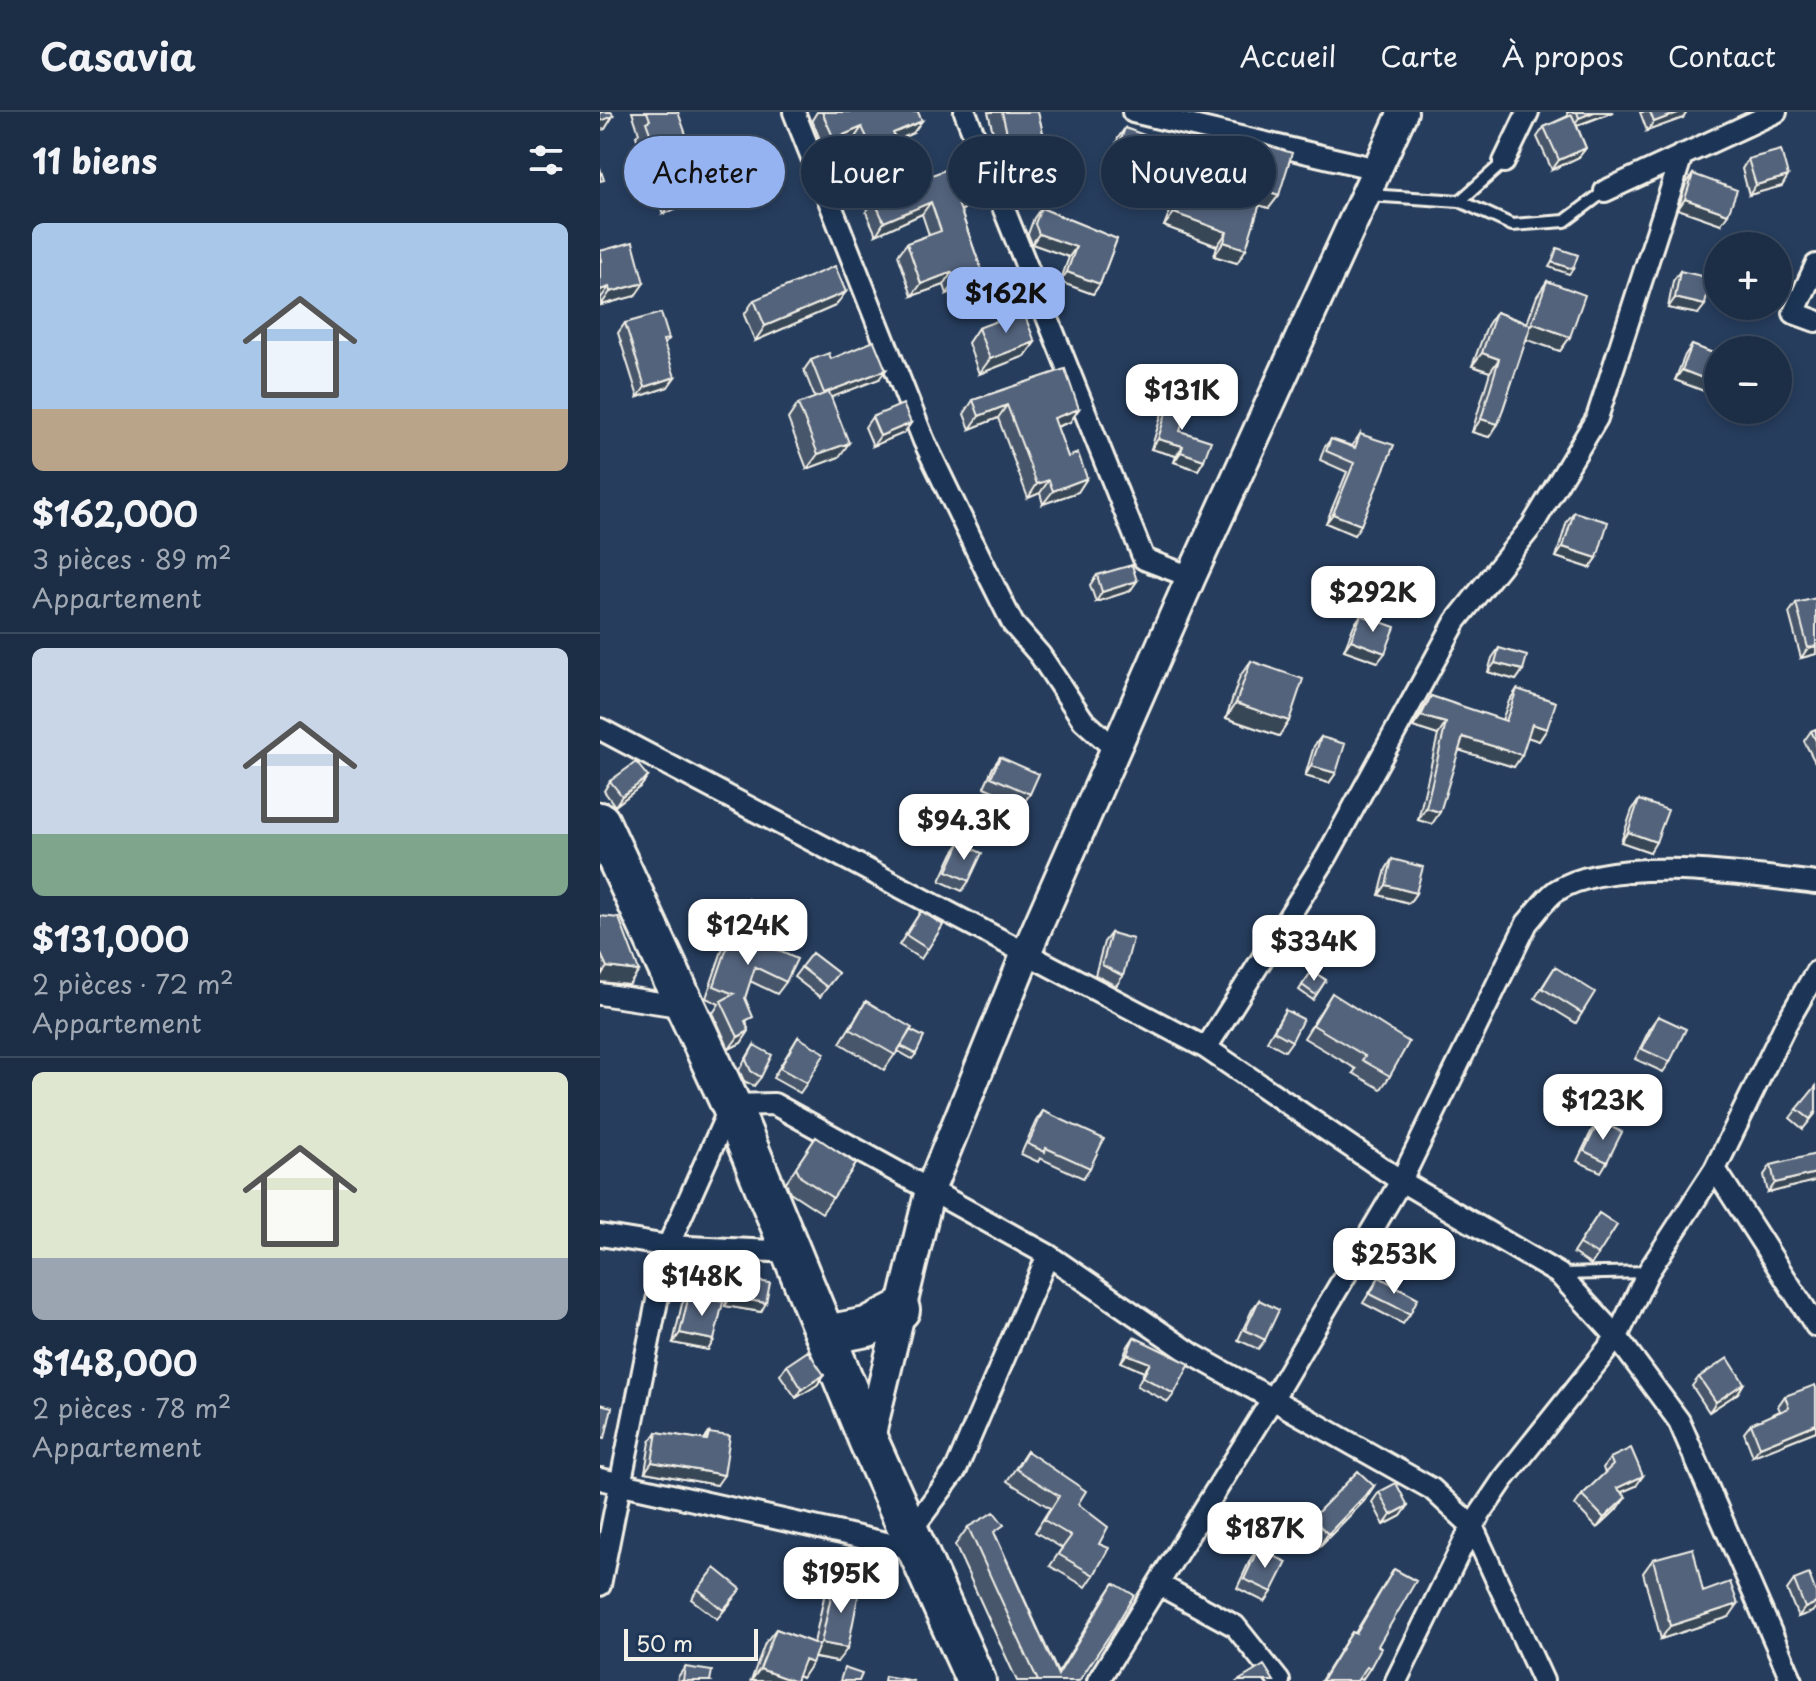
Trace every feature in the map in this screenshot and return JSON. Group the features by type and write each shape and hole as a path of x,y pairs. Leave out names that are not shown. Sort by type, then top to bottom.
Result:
{"highway":[{"path":"600,822 731,1105 869,1442 976,1681"},
{"path":"826,1335 867,1327 900,1310"}],"main road":[{"path":"869,1442 930,1190 1026,953 1115,749 1403,112"}],"street":[{"path":"794,112 924,441 1013,624 1040,655 1083,720 1115,749"},
{"path":"965,112 1144,559 1191,577"},
{"path":"1134,112 1377,169"},
{"path":"1504,162 1528,112"},
{"path":"1605,191 1776,112"},
{"path":"1206,1048 1327,856 1456,621 1532,526 1597,418 1682,155"},
{"path":"1816,265 1794,313 1816,321"},
{"path":"600,729 1206,1048 1401,1181 1559,1274 1617,1337 1679,1421 1792,1681"},
{"path":"1098,1681 1273,1398 1401,1181 1527,923 1554,892 1587,876 1692,869 1816,883"},
{"path":"1396,1681 1472,1526 1503,1480 1617,1337 1648,1272 1715,1169 1786,1024 1816,972"},
{"path":"600,994 686,1007"},
{"path":"600,1585 609,1481 668,1246 731,1105 774,1104 1048,1255 1192,1354 1432,1489 1472,1526 1543,1681"},
{"path":"1715,1169 1816,1326"},
{"path":"600,1235 668,1246 792,1252"},
{"path":"609,1481 913,1542 956,1470 1048,1255"},
{"path":"1158,1584 1235,1626 1279,1681"}],"lane":[{"path":"1460,201 1504,162"},
{"path":"1365,195 1460,201 1512,225 1565,221 1605,191"},
{"path":"1559,1274 1648,1272"}],"building":[{"path":"600,112 612,112 613,116 600,121"},
{"path":"647,112 678,112 687,136 651,136 646,122 650,120"},
{"path":"822,112 918,112 922,121 893,133 894,136 866,136 862,127 841,136 833,136"},
{"path":"1002,112 1038,112 1044,136 1008,136"},
{"path":"1577,112 1594,112 1579,118"},
{"path":"1650,112 1680,112 1654,122"},
{"path":"1572,115 1586,148 1559,160 1544,127"},
{"path":"1125,128 1147,136 1122,136"},
{"path":"1276,148 1292,153 1279,195 1276,194"},
{"path":"1781,150 1788,176 1756,185 1748,159"},
{"path":"948,169 948,208 960,208 982,272 955,282 952,272 921,284 907,243 941,231 932,205 932,175"},
{"path":"1693,174 1737,190 1728,214 1685,199"},
{"path":"878,208 917,208 884,222"},
{"path":"1041,208 1117,239 1100,284 1067,272 1076,247 1039,234 1035,224"},
{"path":"1176,208 1259,208 1246,249 1224,242 1227,232 1174,213"},
{"path":"633,242 644,283 610,292 609,287 600,290 600,251"},
{"path":"1557,248 1578,255 1573,269 1552,262"},
{"path":"835,266 846,292 765,326 754,300"},
{"path":"1680,271 1704,277 1704,305 1675,298"},
{"path":"1547,281 1585,295 1570,337 1532,323"},
{"path":"1023,311 1035,342 990,359 978,328"},
{"path":"1496,312 1531,325 1498,424 1481,419 1499,359 1482,353"},
{"path":"661,313 669,339 663,340 675,377 645,387 625,323"},
{"path":"874,341 886,370 824,393 811,360 829,353 831,359"},
{"path":"1692,345 1704,350 1704,379 1682,370"},
{"path":"1065,369 1079,409 1054,418 1068,457 1078,453 1087,478 1053,491 1049,480 1037,484 1007,405 979,416 973,400"},
{"path":"829,392 849,443 818,454 798,404"},
{"path":"1170,400 1188,406 1180,431 1211,441 1204,460 1181,452 1183,446 1158,439"},
{"path":"903,404 911,423 880,436 872,417"},
{"path":"1360,434 1394,445 1361,525 1333,514 1354,463 1326,451 1331,439 1355,448"},
{"path":"1574,512 1608,522 1597,558 1563,547"},
{"path":"1132,565 1137,581 1102,592 1097,575"},
{"path":"1816,598 1816,646 1808,648 1796,603"},
{"path":"1361,615 1395,627 1385,653 1351,640"},
{"path":"1499,648 1527,656 1523,670 1495,663"},
{"path":"1251,661 1303,679 1289,721 1236,703"},
{"path":"1517,689 1556,702 1547,729 1532,724 1522,755 1463,737 1440,812 1426,808 1446,723 1421,716 1431,696 1506,721"},
{"path":"1321,737 1345,744 1336,773 1311,766"},
{"path":"1000,757 1039,774 1030,794 991,777"},
{"path":"636,762 648,777 622,796 610,781"},
{"path":"1639,800 1668,810 1656,842 1628,832"},
{"path":"960,843 982,853 969,881 947,871"},
{"path":"1392,859 1423,867 1416,893 1386,885"},
{"path":"749,899 762,907 746,936 797,959 786,982 755,967 745,998 753,1017 745,1021 749,1031 738,1037 721,1001 734,994 714,986 735,924"},
{"path":"921,911 943,925 928,949 906,935"},
{"path":"600,916 619,918 639,971 607,967 600,952"},
{"path":"1111,933 1133,939 1123,976 1102,965"},
{"path":"812,953 838,973 827,987 801,967"},
{"path":"1555,967 1595,992 1582,1013 1542,988"},
{"path":"1312,971 1326,980 1316,995 1302,985"},
{"path":"1332,993 1409,1042 1390,1076 1362,1060 1365,1056 1313,1025"},
{"path":"866,1001 912,1028 895,1055 850,1029"},
{"path":"1285,1010 1303,1019 1292,1041 1274,1031"},
{"path":"1658,1016 1686,1029 1670,1062 1642,1049"},
{"path":"910,1030 924,1037 916,1054 901,1046"},
{"path":"798,1037 825,1053 807,1083 780,1068"},
{"path":"754,1045 772,1055 761,1077 751,1071 746,1060"},
{"path":"1816,1086 1816,1111 1810,1119 1797,1109"},
{"path":"1043,1111 1104,1139 1090,1168 1046,1148 1045,1152 1028,1144"},
{"path":"1599,1121 1622,1132 1607,1162 1584,1151"},
{"path":"816,1137 856,1164 833,1198 801,1177 796,1167"},
{"path":"1816,1154 1816,1173 1775,1183 1771,1165"},
{"path":"1599,1213 1617,1225 1598,1255 1579,1244"},
{"path":"738,1261 759,1264 757,1281 770,1283 766,1303 731,1297"},
{"path":"1379,1277 1418,1298 1410,1314 1370,1294"},
{"path":"689,1295 723,1302 714,1340 680,1333"},
{"path":"1259,1300 1279,1310 1265,1340 1245,1330"},
{"path":"1134,1337 1190,1364 1174,1394 1143,1377 1150,1363 1127,1354"},
{"path":"808,1351 824,1375 802,1389 787,1365"},
{"path":"1728,1358 1744,1383 1716,1402 1699,1377"},
{"path":"1815,1385 1816,1424 1760,1447 1751,1424 1789,1408 1785,1396"},
{"path":"600,1404 612,1407 605,1438 600,1437"},
{"path":"657,1432 707,1440 709,1433 730,1436 724,1475 652,1462"},
{"path":"1631,1448 1643,1476 1617,1488 1626,1497 1604,1518 1582,1495 1613,1465 1610,1458"},
{"path":"1027,1451 1086,1491 1078,1504 1108,1527 1099,1544 1109,1548 1094,1575 1058,1554 1071,1536 1044,1520 1059,1496 1016,1469"},
{"path":"1358,1471 1374,1486 1328,1534 1312,1518"},
{"path":"1396,1483 1408,1506 1391,1515 1379,1492"},
{"path":"994,1512 1004,1525 994,1532 1058,1675 1114,1583 1134,1595 1079,1681 1038,1681 968,1527"},
{"path":"1693,1548 1703,1592 1730,1582 1738,1604 1670,1626 1653,1559"},
{"path":"1258,1549 1287,1562 1272,1592 1244,1579"},
{"path":"715,1568 741,1589 723,1610 698,1589"},
{"path":"1394,1569 1416,1581 1378,1646 1381,1648 1370,1668 1367,1667 1357,1681 1322,1681 1352,1632 1356,1634"},
{"path":"1809,1574 1816,1603 1805,1608 1794,1580"},
{"path":"834,1582 860,1587 848,1648 821,1643"},
{"path":"776,1629 819,1645 812,1663 804,1660 796,1681 760,1669"},
{"path":"1264,1665 1274,1681 1238,1681"},
{"path":"685,1667 712,1671 710,1681 683,1681"},
{"path":"844,1668 862,1674 859,1681 840,1681"},
{"path":"885,1676 914,1681 884,1681"}]}
